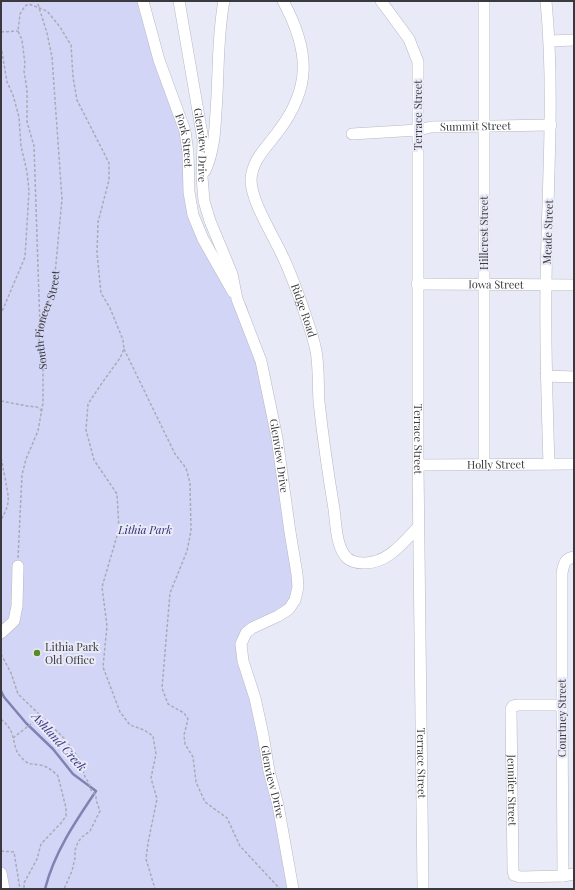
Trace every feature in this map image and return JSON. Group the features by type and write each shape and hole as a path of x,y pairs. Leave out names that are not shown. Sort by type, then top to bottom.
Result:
{"street":[{"name":"Fork Street","path":"143,1 159,60 185,131 188,153 189,192 193,215 203,239 237,299"},
{"name":"Glenview Drive","path":"180,1 203,140 202,177 206,211 232,274 237,299 261,361 277,438 297,574 298,587 295,600 290,609 252,628 243,637 241,644 243,661 255,698 269,771 278,805 293,889"},
{"path":"182,13 185,1"},
{"path":"202,177 210,160 213,144 220,36 224,1"},
{"name":"Ridge Road","path":"283,1 289,12 302,49 302,84 300,93 290,114 258,156 253,168 251,180 257,204 293,280 313,336 317,360 323,440 339,540 347,558 353,562 370,563 386,558 418,527"},
{"name":"Terrace Street","path":"381,1 410,39 418,62 418,527 423,889"},
{"name":"Hillcrest Street","path":"484,1 484,464"},
{"name":"Meade Street","path":"546,1 550,41 551,125 546,285 546,376 549,464"},
{"path":"550,41 574,40"},
{"name":"Summit Street","path":"352,134 418,130 431,127 551,125"},
{"name":"Iowa Street","path":"418,284 574,285"},
{"path":"546,376 574,376"},
{"name":"Holly Street","path":"418,466 574,464"},
{"name":"Courtney Street","path":"569,875 562,705 562,573 564,562 570,558"},
{"path":"1,633 14,621 17,606 18,566"},
{"name":"Jennifer Street","path":"562,705 518,705 513,706 512,709 514,875 520,877 569,875"},
{"path":"1,873 4,889"}],"path":[{"name":"South Pioneer Street","path":"18,566 22,475 26,459 38,431 42,411 43,366 39,339 40,327 54,285 62,199 52,57 47,33 37,1"},
{"path":"40,327 34,146 27,122 27,90 24,71 25,64 22,40 18,32 20,14 25,6 29,4 47,11 71,44 73,77 77,100 109,163 109,180 98,222 97,253 101,293 110,308 123,340 124,349 175,454 186,468 190,483 191,531 187,551 170,593 162,688 168,704 184,713 188,719 184,734 185,744 193,757 196,782 205,802 227,818 240,846 280,889"},
{"path":"1,32 18,32"},
{"path":"1,46 7,82 13,95 19,117 21,146 27,172 29,191 25,257 1,314"},
{"path":"124,349 120,358 88,404 86,430 94,460 117,494 119,529 102,587 107,626 103,667 120,712 130,725 144,730 153,736 156,754 151,778 157,799 146,859 155,889"},
{"path":"1,401 37,407 42,411"},
{"path":"1,458 4,466 9,501 8,508 1,520"},
{"path":"1,654 12,673 18,694 64,738 80,760 91,790 96,795 96,800 100,810 90,831 78,842 75,850 72,871 64,889"},
{"path":"13,738 41,716"},
{"path":"1,719 9,727 15,749 22,759 30,764 45,766 58,776 66,808 66,816 41,844 37,860 24,883 24,889"},
{"path":"1,851 14,852 20,889"}],"green space":[{"name":"Lithia Park","path":"1,1 148,1 159,50 183,112 193,189 201,227 228,276 247,306 266,382 295,600 243,637 293,889 4,889 1,873"}],"waterway":[{"name":"Ashland Creek","path":"1,691 4,697 26,723 53,749 73,774 96,791 66,838 54,863 45,889"}],"place":[{"name":"Lithia Park Old Office","path":"37,653"}]}
